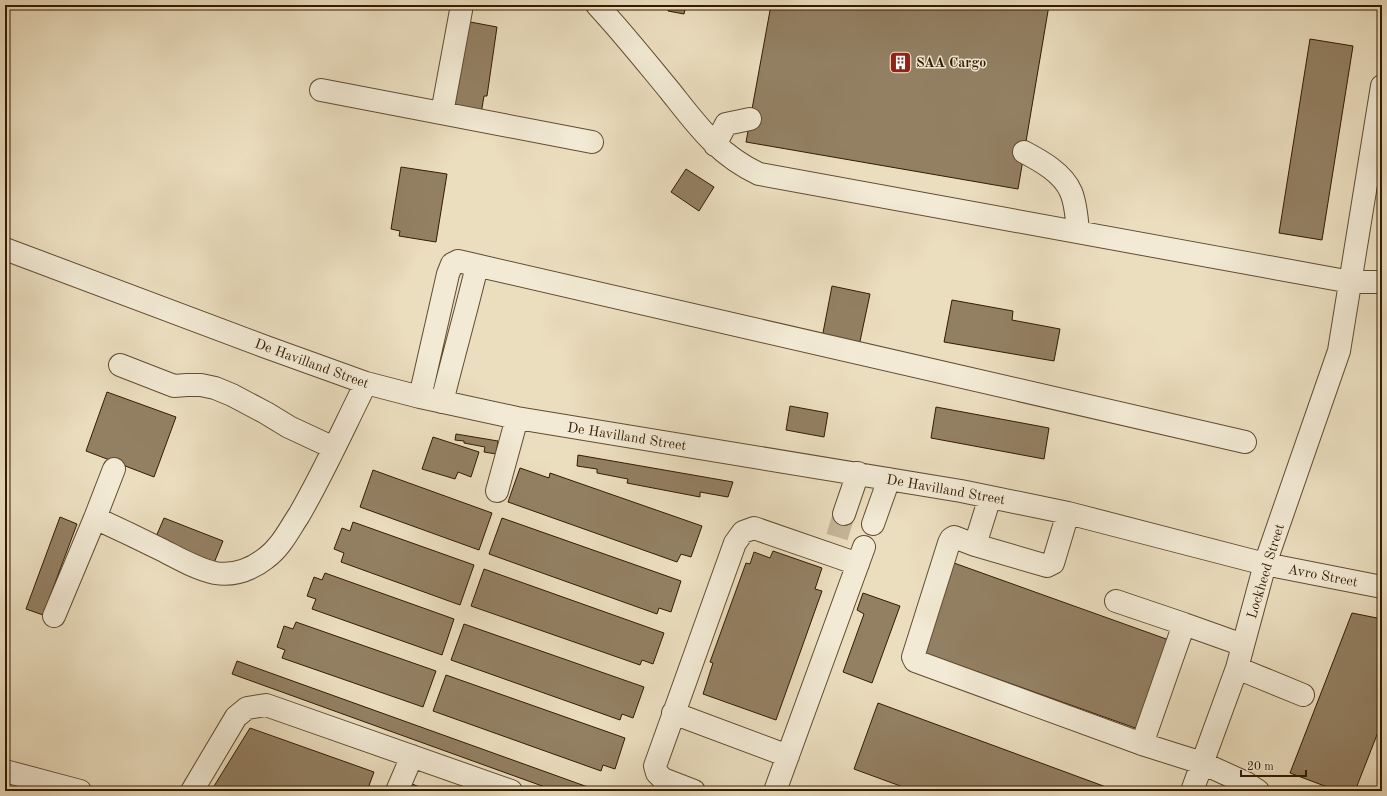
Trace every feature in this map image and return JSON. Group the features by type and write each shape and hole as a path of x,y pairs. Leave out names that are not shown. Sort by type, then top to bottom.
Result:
{"street":[{"path":"442,113 462,5"},
{"path":"598,6 631,42 700,129 727,156 758,174 1351,282 1382,282"},
{"name":"Lockheed Street","path":"1192,791 1237,668 1265,564 1339,351 1382,86"},
{"path":"321,90 592,142"},
{"path":"716,145 726,124 750,119"},
{"path":"1024,152 1038,159 1049,167 1068,186 1072,193 1078,232"},
{"name":"De Havilland Street","path":"5,249 366,383 420,397 517,418 858,473 990,497 1068,513 1265,564"},
{"path":"420,397 450,269 453,263 458,261 1245,442"},
{"path":"442,402 477,266"},
{"path":"120,365 174,386 187,384 215,388 232,395 289,427 334,448"},
{"path":"95,518 197,568 229,574 256,566 267,558 283,540 312,493 366,383"},
{"path":"497,491 517,418"},
{"path":"54,616 114,469"},
{"path":"844,514 858,473"},
{"path":"873,524 890,479"},
{"path":"975,545 990,497"},
{"path":"1068,513 1053,563 1047,566 975,545 954,537 951,539 913,657 916,662 1142,744 1202,763 1246,783 1257,791"},
{"path":"694,791 663,779 657,774 655,766 735,542 743,532 754,528 834,546 861,556 775,791"},
{"name":"Avro Street","path":"1265,564 1382,587"},
{"path":"1116,601 1243,645"},
{"path":"1142,744 1184,624"},
{"path":"1237,668 1303,694"},
{"path":"192,791 236,716 247,708 266,705 511,791"},
{"path":"673,713 788,756"},
{"path":"397,791 412,756"},
{"path":"5,771 80,791"}],"building":[{"path":"669,5 686,5 684,14 668,11"},
{"name":"SAA Cargo","path":"771,5 1049,5 1018,189 746,142"},
{"path":"465,21 497,27 487,96 484,96 481,114 451,109"},
{"path":"1310,39 1353,46 1322,240 1279,233"},
{"path":"401,167 447,174 436,242 399,236 400,231 391,229"},
{"path":"686,169 714,187 699,211 671,192"},
{"path":"832,286 870,294 859,346 822,338"},
{"path":"952,300 1013,311 1012,320 1060,329 1054,361 944,342"},
{"path":"107,392 176,417 154,477 86,451"},
{"path":"790,406 828,413 824,437 786,430"},
{"path":"936,407 1049,428 1044,459 931,438"},
{"path":"456,434 498,441 496,454 484,452 485,447 455,440"},
{"path":"433,437 479,452 471,477 458,472 455,479 422,469"},
{"path":"578,455 733,482 728,497 700,492 700,497 627,483 628,479 597,473 597,469 577,466"},
{"path":"520,468 549,478 550,473 702,526 691,557 681,554 677,562 508,502"},
{"path":"373,470 492,513 479,550 360,507"},
{"path":"60,517 77,524 43,615 26,609"},
{"path":"164,518 223,541 214,563 155,539"},
{"path":"502,518 681,581 671,612 659,608 657,614 489,554"},
{"path":"353,522 474,565 460,605 341,562 344,553 334,549 342,528 350,531"},
{"path":"773,551 822,568 815,589 822,591 776,720 703,694 713,663 710,662 746,563 750,564 754,552 770,558"},
{"path":"954,563 1169,640 1138,729 922,652"},
{"path":"484,569 664,633 653,664 642,660 640,665 471,606"},
{"path":"325,573 454,619 442,655 312,609 316,599 307,596 314,577 322,580"},
{"path":"863,593 900,606 872,683 843,672 864,614 857,610"},
{"path":"1352,613 1382,619 1382,722 1355,791 1338,791 1290,773"},
{"path":"296,622 436,671 423,707 282,658 285,650 277,647 284,626 293,629"},
{"path":"464,624 644,687 633,718 622,714 620,720 451,660"},
{"path":"237,661 599,791 556,791 232,674"},
{"path":"446,675 625,738 615,769 603,765 601,771 433,711"},
{"path":"878,703 1117,791 914,791 854,769"},
{"path":"250,728 374,772 367,791 211,791"},
{"path":"412,784 430,791 410,791"}],"tunnel":[{"path":"837,537 844,514"}],"place":[{"name":"SAA Cargo","path":"900,62"}]}
